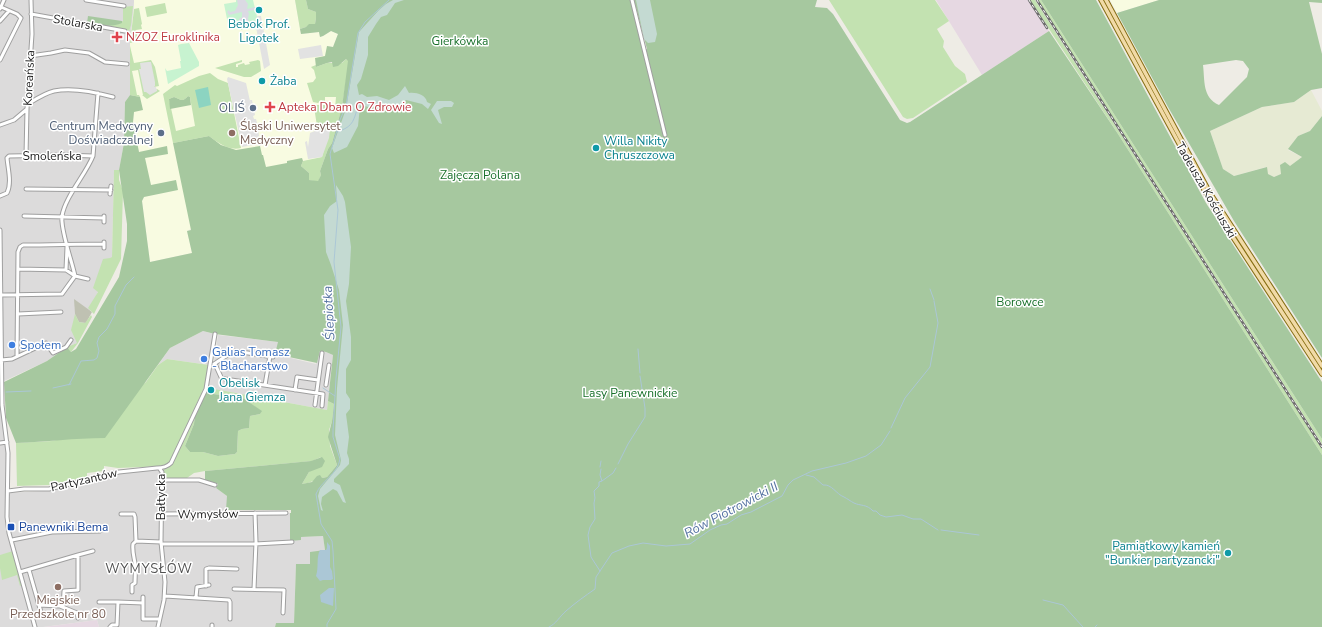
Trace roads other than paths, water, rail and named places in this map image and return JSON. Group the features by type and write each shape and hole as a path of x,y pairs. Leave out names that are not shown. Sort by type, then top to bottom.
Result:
{"main road":[{"name":"Tadeusza Kościuszki","path":"1101,0 1214,208 1322,374"},
{"name":"Tadeusza Kościuszki","path":"1106,0 1214,200 1322,366"}],"street":[{"path":"0,60 21,18 17,14 0,8 4,0"},
{"name":"Koreańska","path":"26,156 27,109 32,34 31,0"},
{"path":"86,0 124,6"},
{"path":"632,0 666,135"},
{"path":"0,21 9,11"},
{"name":"Stolarska","path":"31,14 125,31"},
{"path":"30,56 65,50 89,53 105,62 127,64"},
{"path":"28,104 53,91 75,90 98,93 113,97"},
{"path":"75,276 62,217 67,202 90,164 93,156 98,93"},
{"path":"0,125 14,120 27,109"},
{"name":"Smoleńska","path":"0,196 7,193 10,185 7,158 9,156 93,156"},
{"path":"26,189 74,189 110,192 111,186"},
{"path":"24,216 104,217 104,222"},
{"path":"0,230 2,410 9,464 7,519 35,627"},
{"path":"17,356 18,252 20,247 23,245 104,245"},
{"path":"66,270 67,245"},
{"path":"18,269 66,270 75,276 88,279"},
{"path":"1,295 62,294 75,276"},
{"path":"18,314 61,312"},
{"name":"Bałtycka","path":"158,627 165,596 165,578 161,543 162,472 160,469 171,463 205,391 213,364 215,334"},
{"path":"1,357 12,359 46,343 53,353 66,346 71,340"},
{"path":"265,386 271,356 235,351 213,364 222,378 265,386 323,394 322,406"},
{"path":"315,405 322,353"},
{"path":"326,385 329,365"},
{"path":"320,368 328,369"},
{"path":"295,390 297,377 318,380"},
{"path":"0,443 7,442"},
{"name":"Partyzantów","path":"8,491 24,489 49,489 119,472 157,468 160,469"},
{"path":"162,480 199,480 215,485"},
{"name":"Wymysłów","path":"254,589 255,513"},
{"name":"Wymysłów","path":"161,514 286,513"},
{"path":"121,514 134,514 135,517 136,541 132,548 135,562 135,583 132,585 132,592"},
{"path":"12,540 52,532 100,531 102,528"},
{"path":"136,541 161,543 255,544 292,542"},
{"path":"20,572 93,551"},
{"path":"63,607 64,591 78,590 78,555"},
{"path":"194,586 207,586 206,569 237,569"},
{"path":"29,570 42,616"},
{"path":"196,597 198,586"},
{"path":"234,589 284,590 283,613"},
{"path":"142,596 142,619 159,619"},
{"path":"165,596 229,600 230,619"},
{"path":"99,602 143,603"},
{"path":"110,627 117,624 118,602"},
{"path":"39,605 60,606 77,613 78,618"}],"waterway":[{"name":"Ślepiotka","path":"327,627 327,624 336,609 333,551 332,541 321,524 316,494 318,489 336,469 340,459 333,437 333,431 341,327 334,262 338,210 330,154 340,120 346,106 358,33 365,22 389,0"},
{"path":"337,132 350,125 359,104"},
{"path":"69,385 81,361 94,360 97,358 99,351 97,343 99,337 107,329 115,314 115,306 126,285 134,277"},
{"name":"Rów Piotrowicki II","path":"930,289 934,300"},
{"name":"Rów Piotrowicki II","path":"891,428 905,398 930,367 938,323 934,301"},
{"path":"638,349 640,373"},
{"path":"618,464 628,444 645,417 640,376"},
{"path":"53,388 71,384"},
{"path":"323,388 335,396"},
{"path":"6,392 31,391"},
{"name":"Rów Piotrowicki II","path":"549,627 554,624 569,608 595,589 596,577 612,553 629,546 643,543 666,546 690,544 710,530 727,524 741,515 751,512 782,496 788,485 793,480 812,471 846,463 866,456 881,445 890,431"},
{"path":"600,467 601,461"},
{"path":"602,481 613,473 616,468"},
{"path":"600,571 591,557 588,535 590,527 595,519 594,491 599,486 599,482 602,481 600,475 601,469"},
{"path":"806,475 814,477 823,485 829,486 841,496 856,504 868,507 880,515 886,517 902,515 913,519 921,519 938,530"},
{"path":"941,530 979,535"},
{"path":"1043,600 1063,605 1083,627"}],"railway":[{"path":"1029,0 1047,28"},
{"path":"1037,0 1322,447"}],"place":[{"name":"Bebok Prof. Ligotek","path":"259,10"},
{"name":"NZOZ Euroklinika","path":"117,37"},
{"name":"Żaba","path":"262,81"},
{"name":"Apteka Dbam O Zdrowie","path":"270,107"},
{"name":"OLIŚ","path":"253,108"},
{"name":"Centrum Medycyny Doświadczalnej","path":"161,133"},
{"name":"Śląski Uniwersytet Medyczny","path":"232,133"},
{"name":"Willa Nikity Chruszczowa","path":"596,148"},
{"name":"Społem","path":"12,345"},
{"name":"Galias Tomasz - Blacharstwo","path":"204,359"},
{"name":"Obelisk Jana Giemza","path":"211,390"},
{"name":"Panewniki Bema","path":"11,527"},
{"name":"Pamiątkowy kamień \"Bunkier partyzancki\"","path":"1228,553"},
{"name":"Miejskie Przedszkole nr 80","path":"58,587"}],"district":[{"name":"WYMYSŁÓW","path":"149,569"}],"park label":[{"name":"Gierkówka","path":"460,41"},
{"name":"Zajęcza Polana","path":"480,175"},
{"name":"Borowce","path":"1020,302"},
{"name":"Lasy Panewnickie","path":"630,393"}]}
